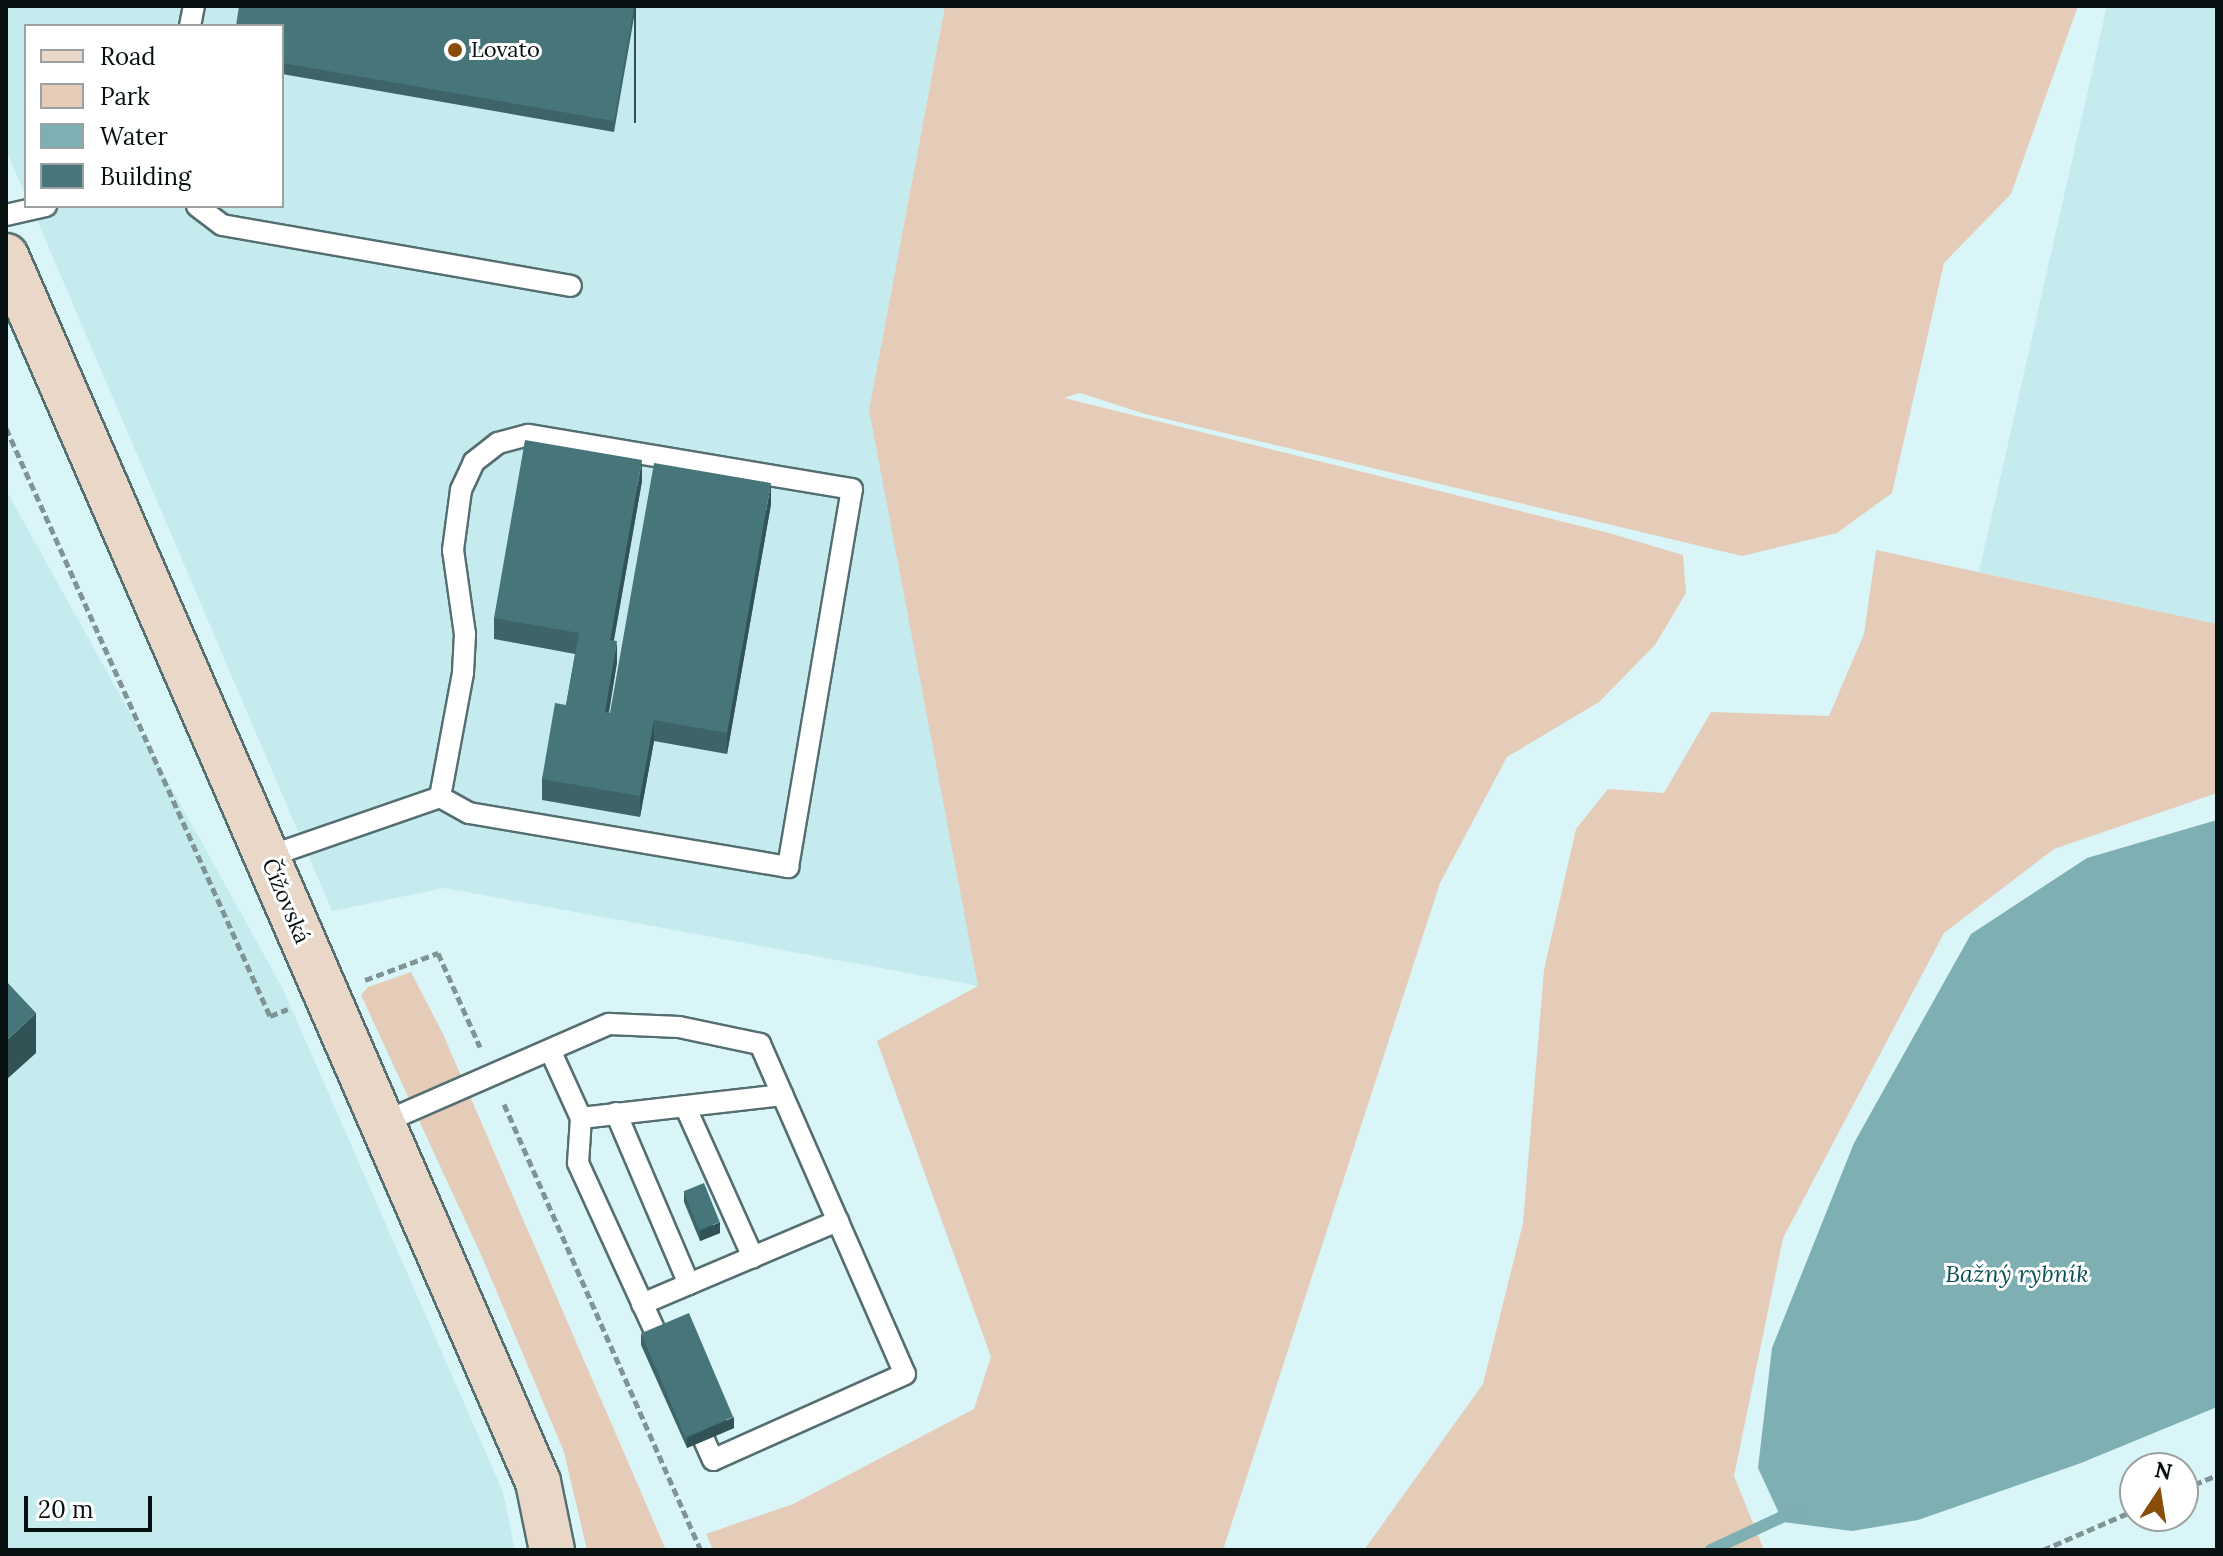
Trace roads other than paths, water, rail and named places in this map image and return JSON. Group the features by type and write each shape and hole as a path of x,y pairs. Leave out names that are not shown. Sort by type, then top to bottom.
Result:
{"street":[{"name":"Čížovská","path":"6,256 538,1482 552,1550"}],"lane":[{"path":"6,215 37,208"},
{"path":"200,208 222,225 571,286"},
{"path":"267,857 440,797 469,813 788,867 852,489 528,435 498,443 474,462 461,490 453,550 465,634 463,673 440,797"},
{"path":"382,1123 609,1024 679,1027 760,1044 905,1374 713,1460 704,1440"},
{"path":"550,1050 581,1118 578,1163 658,1338"},
{"path":"581,1118 783,1095"},
{"path":"685,1106 753,1257"},
{"path":"616,1113 689,1284"},
{"path":"642,1304 838,1221"}],"water":[{"name":"Bažný rybník","path":"2217,820 2217,1407 2081,1463 1918,1520 1852,1531 1783,1522 1758,1468 1772,1348 1854,1143 1971,934 2087,858"}],"waterway":[{"path":"1711,1550 1795,1511"}],"place":[{"name":"Lovato","path":"455,50"}]}
